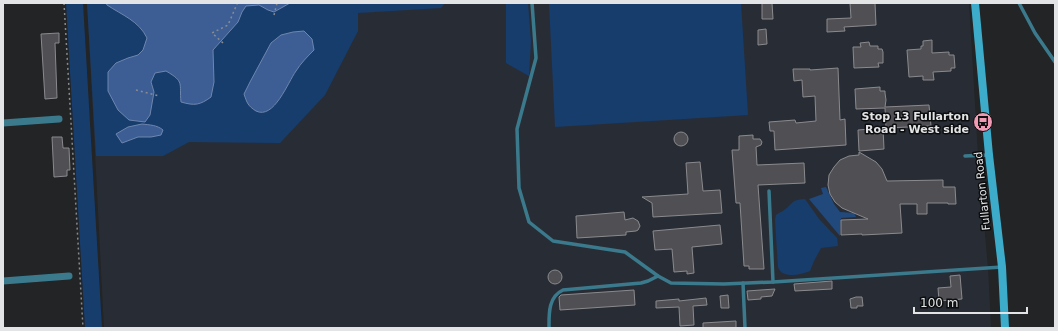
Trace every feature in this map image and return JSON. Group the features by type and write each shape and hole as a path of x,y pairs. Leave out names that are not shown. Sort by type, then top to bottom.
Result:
{"main road":[{"name":"Fullarton Road","path":"975,3 989,155 1002,267 1005,328"}],"street":[{"path":"3,122 59,119"},
{"path":"3,281 69,276"}],"lane":[{"path":"532,3 536,58 517,129 519,188 529,222 553,242 625,252 658,276 671,283 724,284 773,282 1002,267"},
{"path":"1019,3 1035,33 1050,57 1055,62"},
{"path":"965,156 989,155"},
{"path":"769,191 773,282"},
{"path":"550,328 550,313 553,299 558,292 563,290 641,283 658,276"},
{"path":"743,283 745,328"}],"path":[{"path":"64,3 83,328"},
{"path":"223,43 212,33 228,25 238,3"},
{"path":"274,15 277,3"},
{"path":"136,90 159,96"}],"shaded area":[{"path":"66,3 83,3 102,328 85,328"},
{"path":"87,3 969,3 978,156 988,268 991,328 104,328"},
{"path":"87,3 445,3 441,8 358,13 358,31 325,95 280,143 189,142 163,156 96,156"},
{"path":"106,3 290,3 274,12 259,5 246,6 238,22 213,50 214,82 211,97 204,102 190,104 181,102 179,81 166,71 155,73 151,82 154,92 150,115 145,122 129,120 118,110 108,91 108,72 116,63 138,55 143,50 147,38 144,32 135,23"},
{"path":"506,3 528,3 531,41 529,76 506,63"},
{"path":"549,3 741,3 748,115 555,127"},
{"path":"304,31 312,39 314,50 298,68 280,98 269,110 263,112 256,111 251,108 244,94 271,43 281,35"},
{"path":"142,124 161,128 163,130 161,135 138,137 122,143 116,134 128,127"},
{"path":"826,187 834,204 840,212 854,213 856,217 841,218 840,236 809,199 823,194 821,188"},
{"path":"805,199 819,219 837,238 838,246 821,248 810,271 797,275 787,275 780,271 778,267 776,215 785,210 795,201"}],"building":[{"path":"762,3 772,3 773,19 762,19"},
{"path":"850,3 875,3 876,25 844,27 845,31 827,32 827,19 851,18"},
{"path":"766,29 767,44 758,45 758,30"},
{"path":"59,33 59,43 55,43 57,98 45,99 41,34"},
{"path":"932,40 932,53 949,52 949,55 954,55 955,68 951,68 951,71 933,72 934,80 923,80 923,76 909,77 907,50 921,49 921,46 923,46 923,41"},
{"path":"869,42 870,46 878,46 878,49 882,49 883,63 878,63 879,67 854,68 853,47 861,47 860,43"},
{"path":"838,68 840,120 845,119 846,145 775,150 774,131 770,131 769,122 795,120 796,123 816,121 815,96 803,97 802,80 794,81 793,69 810,70"},
{"path":"880,87 880,91 885,91 885,107 929,105 931,126 886,128 885,108 856,109 855,89"},
{"path":"883,128 884,149 859,151 858,130"},
{"path":"681,132 686,134 688,139 686,144 681,146 676,144 674,139 676,134"},
{"path":"753,135 753,139 760,139 762,142 761,145 756,147 757,165 804,163 805,183 758,185 764,269 749,269 749,266 744,266 740,203 736,203 732,150 739,150 739,136"},
{"path":"52,137 62,137 63,148 69,148 70,170 67,170 67,176 54,177"},
{"path":"859,152 876,162 882,169 887,181 943,180 943,187 955,187 956,204 927,203 927,214 917,214 917,204 900,204 902,233 841,235 841,220 868,219 842,208 835,202 830,194 828,185 829,175 840,160 849,156 859,155"},
{"path":"700,162 703,191 720,190 722,213 653,217 652,203 642,197 688,194 686,163"},
{"path":"624,212 625,220 633,218 638,221 640,226 638,230 626,232 626,235 577,238 576,216"},
{"path":"720,225 722,244 692,247 694,273 687,274 687,271 674,272 672,249 655,250 653,231"},
{"path":"555,270 560,272 562,277 560,282 555,284 550,282 548,277 550,272"},
{"path":"960,275 962,299 939,301 938,288 951,287 950,276"},
{"path":"832,281 832,289 795,291 794,284"},
{"path":"775,289 772,296 748,300 747,291"},
{"path":"634,290 635,305 560,310 559,297 561,295"},
{"path":"728,295 729,308 721,308 720,296"},
{"path":"862,297 863,306 851,308 850,299"},
{"path":"706,298 707,305 693,306 694,325 680,326 679,307 656,308 656,301 679,299 679,301"},
{"path":"736,321 736,328 703,328 703,323"}],"place":[{"name":"Stop 13 Fullarton Road - West side","path":"983,122"}]}
